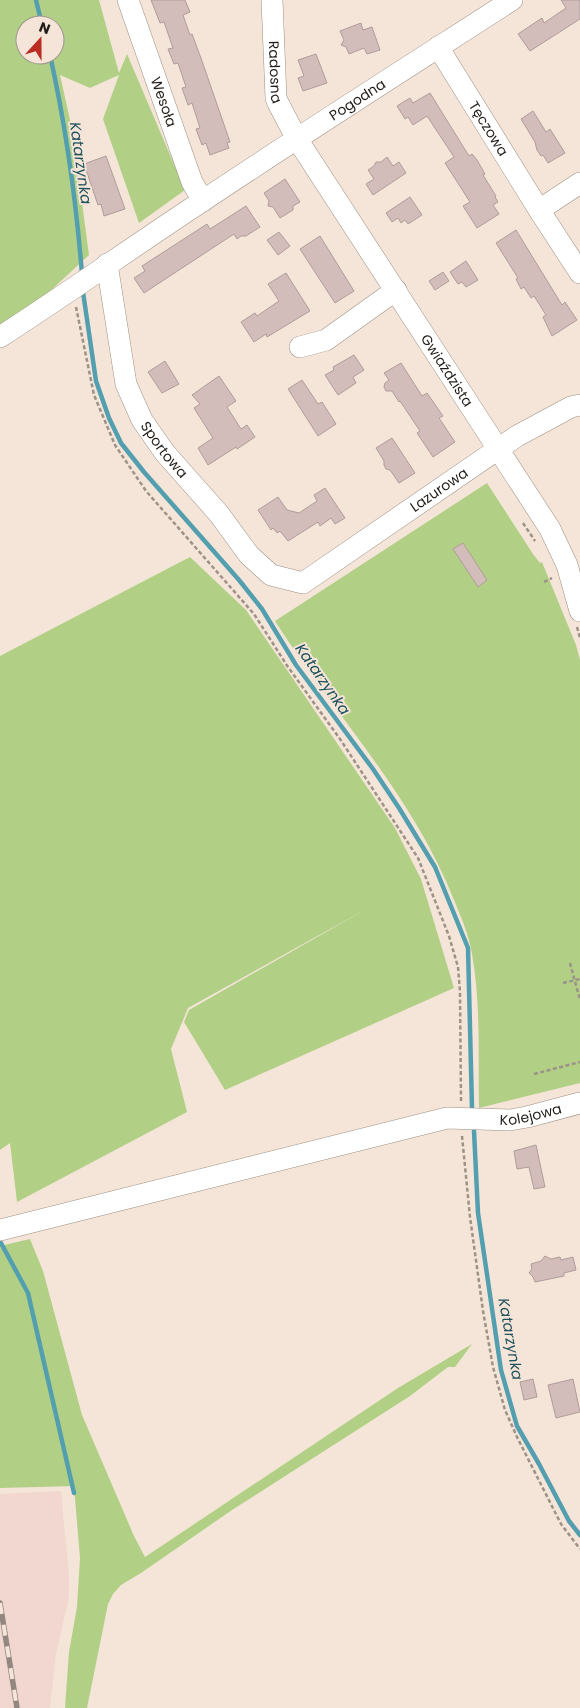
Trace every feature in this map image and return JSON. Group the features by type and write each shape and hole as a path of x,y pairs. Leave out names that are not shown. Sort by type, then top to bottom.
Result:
{"street":[{"name":"Wesoła","path":"128,0 192,182 203,201"},
{"name":"Radosna","path":"272,0 276,98 298,139"},
{"name":"Pogodna","path":"0,337 72,290 107,264 438,47 500,3"},
{"name":"Tęczowa","path":"438,47 580,274"},
{"name":"Gwiaździsta","path":"298,139 550,529 568,568 580,611"},
{"path":"539,210 580,183"},
{"name":"Sportowa","path":"107,264 126,384 142,420 166,453 219,514 249,555 271,575 303,583"},
{"path":"300,347 326,340 396,290"},
{"name":"Lazurowa","path":"303,583 517,436 571,407 580,405"},
{"name":"Kolejowa","path":"0,1230 447,1118 510,1120 580,1103"}],"path":[{"path":"72,290 94,395 116,445 146,491 254,614 288,667 351,755 418,858 449,936 458,967 461,1093"},
{"path":"544,582 568,568"},
{"path":"570,963 580,1000"},
{"path":"562,983 580,979"},
{"path":"534,1074 580,1062"},
{"path":"463,1144 470,1217 493,1367 506,1410 517,1437 562,1524 580,1549"}],"shaded area":[{"path":"61,1491 69,1576 69,1597 56,1654 50,1708 0,1708 0,1494"}],"green space":[{"path":"0,0 99,0 119,73 127,54 185,190 139,223 103,119 119,75 90,88 60,75 72,129 89,255 47,294 0,325"},
{"path":"487,483 533,554 540,563 542,562 576,645 580,660 580,1083 479,1108 478,1011 475,973 469,940 454,900 437,862 395,791 275,621"},
{"path":"190,557 246,610 395,828 421,879 454,988 225,1090 184,1022 189,1010 368,908 188,1008 171,1049 187,1112 17,1202 10,1143 0,1150 0,656"},
{"path":"30,1239 43,1271 82,1415 134,1536 145,1557 398,1388 472,1344 455,1367 448,1367 410,1396 232,1510 121,1585 113,1594 108,1604 87,1708 65,1708 69,1652 77,1607 80,1558 74,1486 0,1488 0,1246"}],"building":[{"path":"151,0 185,0 190,12 183,15 202,61 230,142 227,143 229,148 210,155 206,143 202,145 196,129 200,128 192,103 188,105 182,88 186,87 178,63 174,64 168,49 173,48 164,22 160,23"},
{"path":"561,0 580,0 580,19 530,51 518,34 542,18 544,23 566,8"},
{"path":"361,23 363,30 372,27 380,50 367,54 364,48 349,54 346,47 341,45 344,40 340,31"},
{"path":"316,54 327,83 303,91 298,78 304,76 298,60"},
{"path":"430,93 469,156 472,154 477,160 485,174 483,175 496,196 498,202 493,205 499,214 477,228 463,206 470,202 445,163 454,157 427,116 413,125 408,117 405,119 397,106 410,98 413,103"},
{"path":"533,111 546,132 550,129 565,153 548,163 537,150 535,142 521,119"},
{"path":"106,156 125,209 104,216 101,204 98,205 84,164"},
{"path":"387,157 393,166 399,162 406,173 373,195 366,184 374,179 368,170 376,162 381,162"},
{"path":"285,179 300,202 293,206 293,210 280,218 273,207 268,206 269,201 264,193"},
{"path":"410,197 422,215 408,224 405,220 401,223 398,218 392,222 386,213"},
{"path":"246,206 260,227 246,236 241,236 237,239 234,234 144,293 134,278 145,271 142,266 207,224 210,229"},
{"path":"516,230 562,305 565,302 577,320 552,336 543,317 546,315 534,296 531,298 524,287 521,289 516,279 518,278 496,243"},
{"path":"279,232 290,246 278,255 267,240"},
{"path":"320,236 354,291 335,303 300,249"},
{"path":"466,261 478,280 466,287 462,282 458,284 450,272"},
{"path":"443,272 449,281 435,290 429,281"},
{"path":"286,273 310,311 267,337 266,334 254,342 241,322 255,313 257,316 279,301 268,284"},
{"path":"354,355 364,370 353,377 356,383 338,395 325,375 334,370 333,367"},
{"path":"165,361 179,384 162,393 148,372"},
{"path":"401,363 422,396 427,393 443,416 439,418 455,442 433,457 417,433 420,431 400,401 392,391 386,391 384,387 385,383 389,380 384,373"},
{"path":"219,376 236,401 227,407 241,429 247,425 255,437 208,465 198,448 213,438 194,408 200,404 192,395"},
{"path":"302,380 318,404 322,402 336,424 318,436 288,389"},
{"path":"392,438 415,473 399,483 390,470 386,469 384,461 376,448"},
{"path":"325,488 345,518 335,524 331,518 320,526 318,522 288,541 280,531 277,533 273,528 271,530 258,510 278,497 287,510 299,513 317,501 314,495"},
{"path":"463,543 487,580 478,587 453,549"},
{"path":"536,1145 545,1187 534,1189 529,1167 517,1169 514,1151"},
{"path":"545,1256 551,1259 560,1257 561,1260 573,1257 576,1270 564,1273 564,1276 535,1282 529,1273 532,1269 531,1264 541,1261"},
{"path":"533,1379 537,1397 524,1400 520,1382"},
{"path":"573,1379 580,1412 556,1418 548,1385"}],"waterway":[{"name":"Katarzynka","path":"36,0 40,15"},
{"name":"Katarzynka","path":"52,65 70,164 82,274"},
{"name":"Katarzynka","path":"83,292 96,381 109,418 121,443 262,609 296,665 373,769 435,867 468,948 472,1108"},
{"name":"Katarzynka","path":"474,1131 478,1213 501,1370 517,1426 569,1521 580,1535"},
{"path":"1,1243 28,1293 74,1493"}],"railway":[{"path":"0,1603 17,1708"}]}
